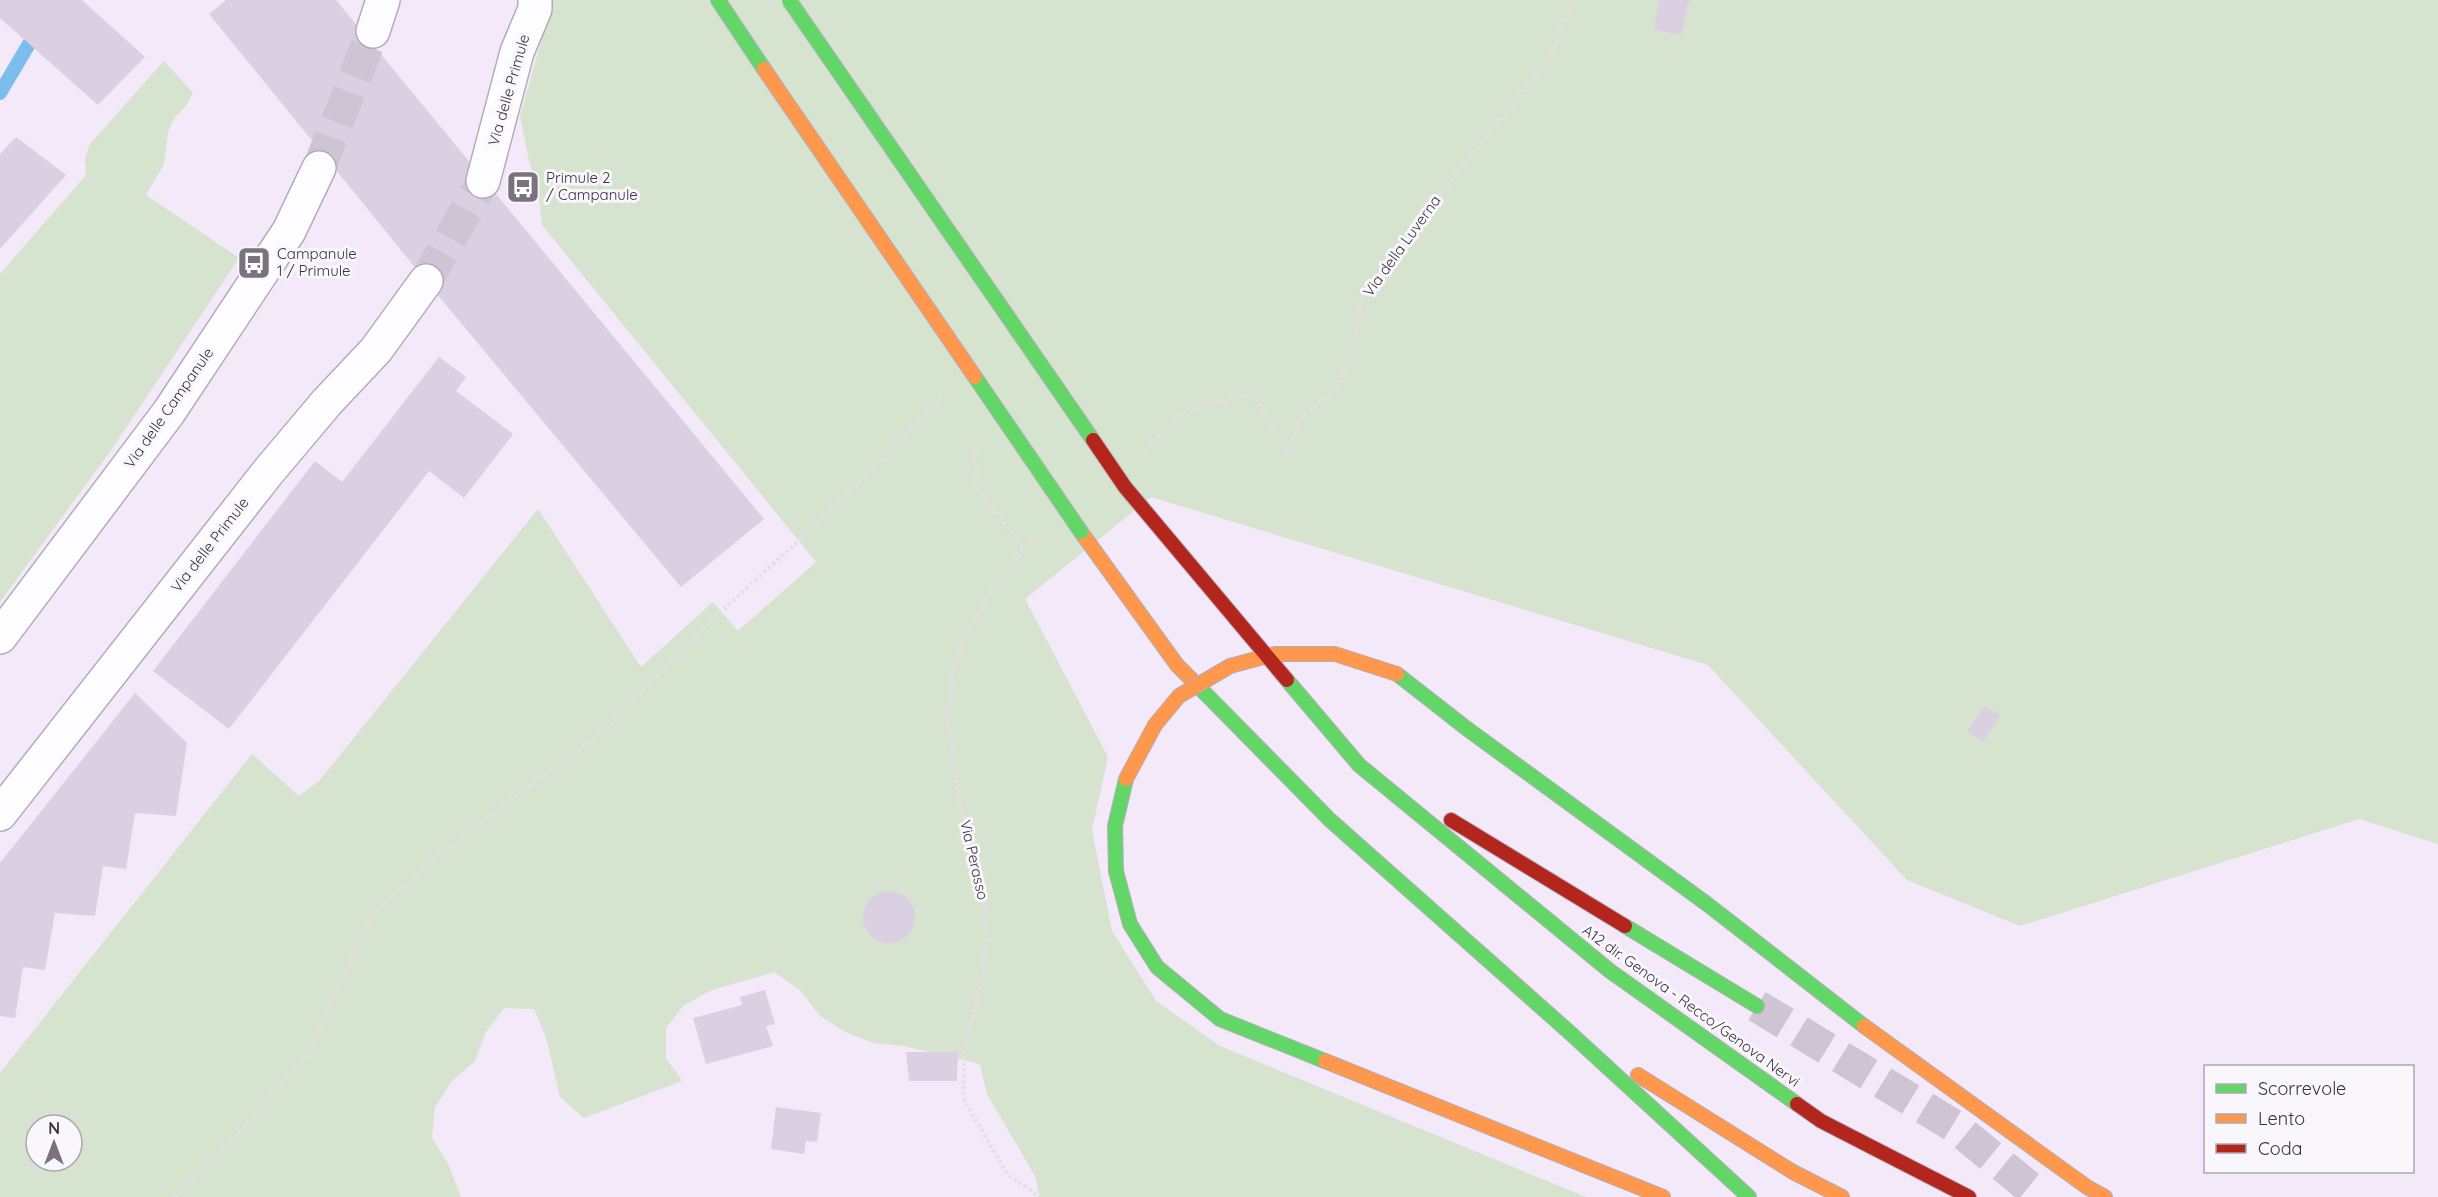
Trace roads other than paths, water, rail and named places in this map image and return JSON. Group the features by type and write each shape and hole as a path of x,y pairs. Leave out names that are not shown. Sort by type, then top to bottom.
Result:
{"highway":[{"path":"718,0 1081,532 1178,665 1330,820 1568,1031 1749,1197"},
{"path":"789,0 1125,488 1359,765 1757,1006"},
{"path":"1663,1197 1220,1019 1156,967 1130,924 1116,871 1115,826 1126,779 1155,725 1179,696 1230,666 1275,654 1335,654 1397,674 1466,728 1707,904 1892,1047 2086,1187 2104,1197"},
{"name":"A12 dir. Genova - Recco/Genova Nervi","path":"1359,765 1610,971 1821,1121 1969,1197"},
{"path":"1568,1031 1793,1172 1842,1197"}],"street":[{"path":"373,31 383,0"},
{"name":"Via delle Primule","path":"483,181 517,52 535,9 535,0"},
{"name":"Via delle Campanule","path":"0,637 169,412 289,231 319,168"},
{"name":"Via delle Primule","path":"0,814 261,481 327,402 376,350 426,281"}],"waterway":[{"path":"0,93 55,0"}],"tunnel":[{"path":"319,168 373,31"},
{"path":"426,281 483,181"},
{"path":"1757,1006 1954,1126 2041,1197"}],"place":[{"name":"Primule 2 / Campanule","path":"523,187"},
{"name":"Campanule 1 / Primule","path":"254,263"}]}
